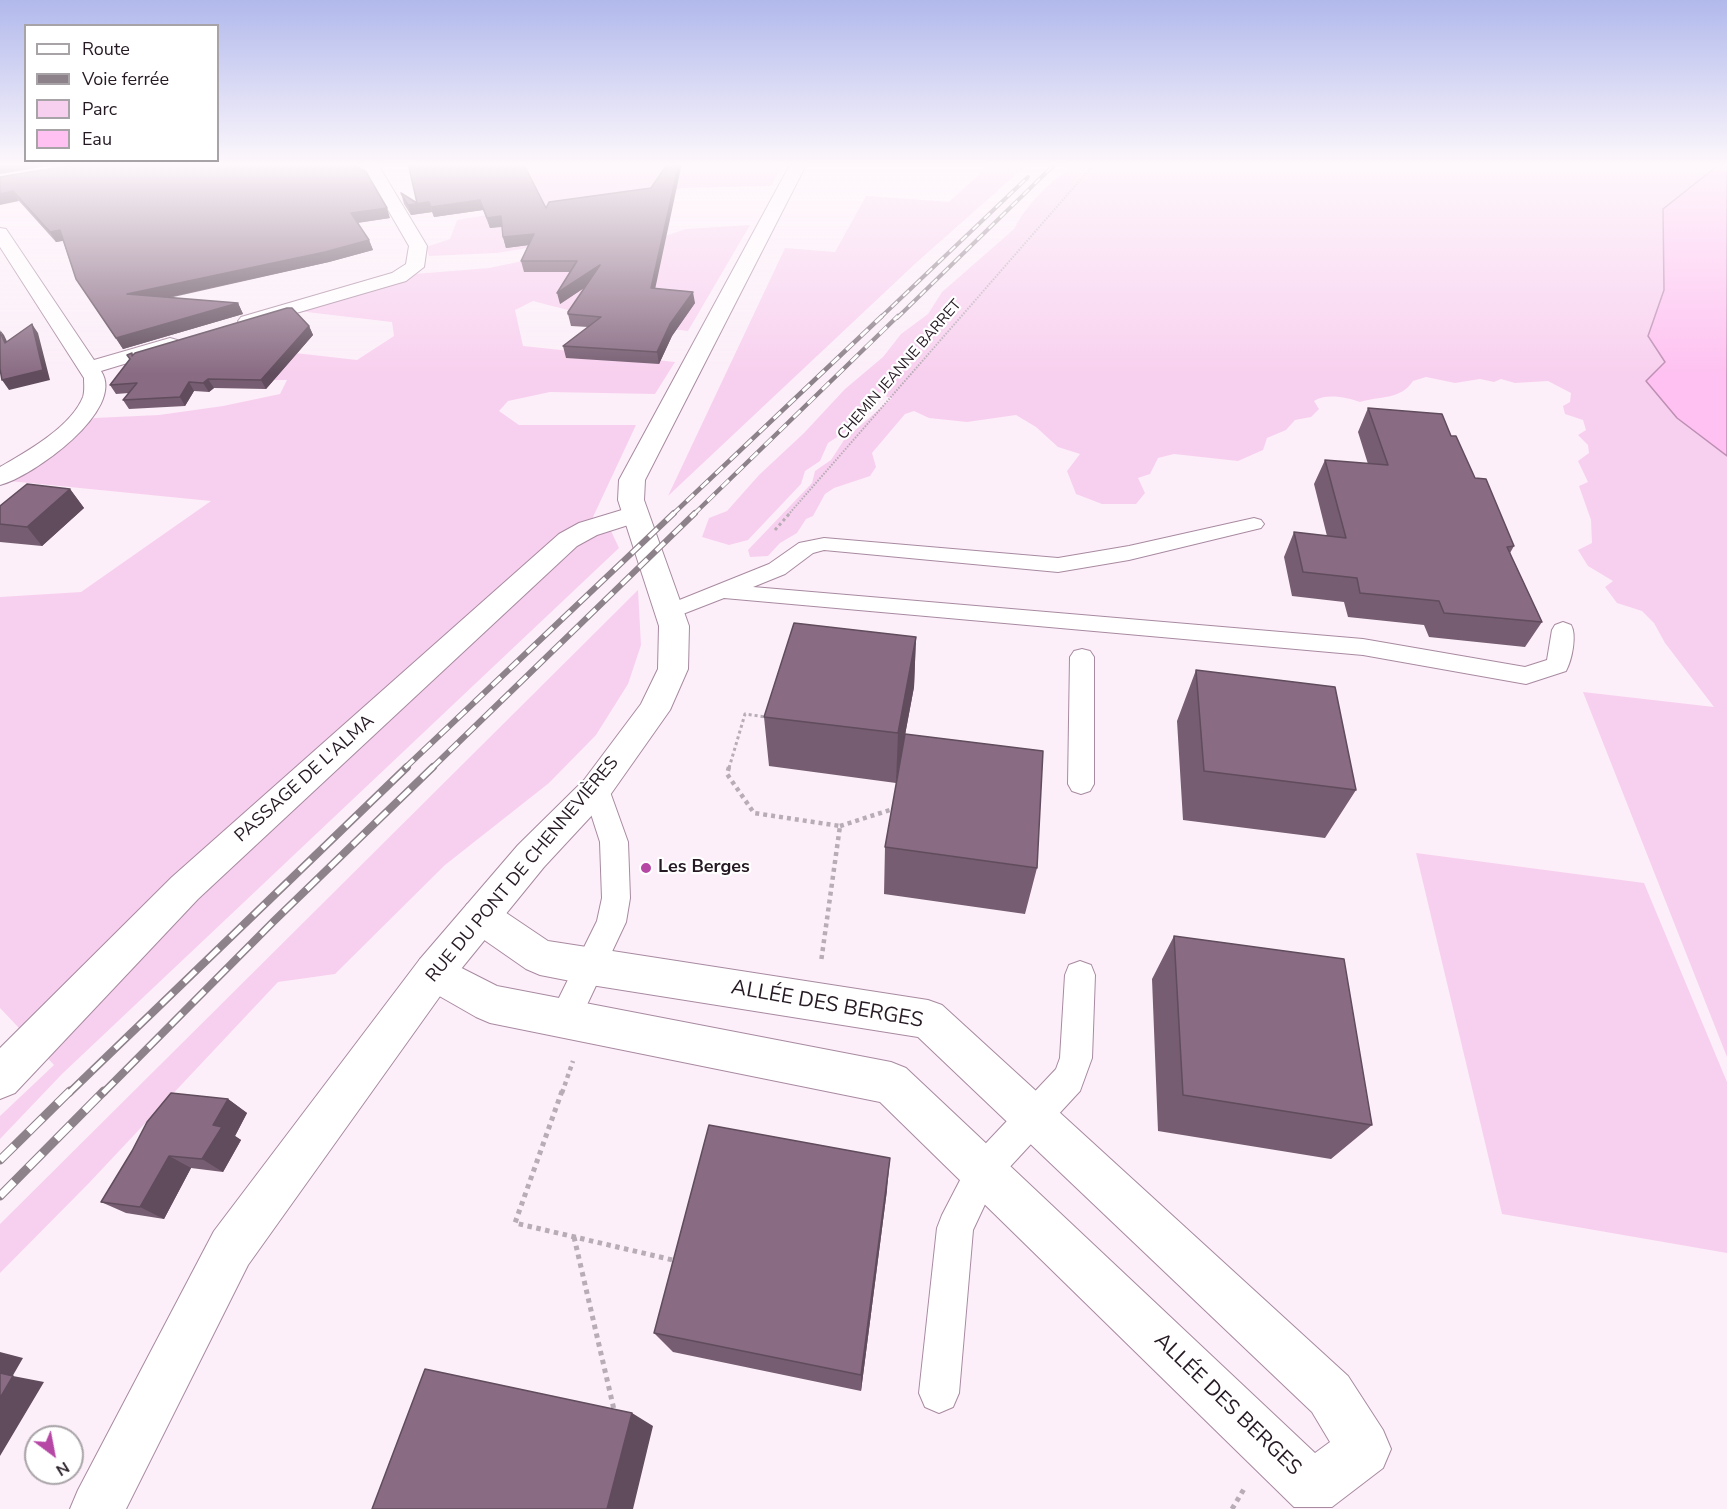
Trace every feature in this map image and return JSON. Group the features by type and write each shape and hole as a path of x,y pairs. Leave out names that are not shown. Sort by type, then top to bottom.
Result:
{"street":[{"path":"0,233 95,378 95,395 83,414 59,439 0,478"},
{"path":"226,328 399,277 415,267 418,246 411,233"},
{"name":"RUE DU PONT DE CHENNEVIÈRES","path":"97,1509 231,1248 434,972 531,856 596,789 654,710 673,669 674,626 635,514 631,500 632,480 763,233"},
{"path":"88,368 192,338"},
{"name":"PASSAGE DE L'ALMA","path":"0,1078 185,888 568,540 588,529 635,514"},
{"name":"ALLÉE DES BERGES","path":"434,972 490,1004 891,1083 1313,1488 1364,1449 1330,1394 928,1019 591,967 540,957 480,916"}],"lane":[{"path":"670,612 777,569 806,548 824,544 1058,565 1129,553 1254,524"},
{"path":"722,591 1363,647 1526,676 1558,665 1563,630"},
{"path":"1081,784 1082,657"},
{"path":"576,1021 591,967 610,922 616,898 615,842 596,789"},
{"path":"939,1393 955,1228 982,1171 1032,1115 1068,1080 1073,1070 1076,1058 1080,975"}],"path":[{"name":"CHEMIN JEANNE BARRET","path":"771,535 1034,233"},
{"path":"774,718 746,714 727,774 754,813 840,826 898,807"},
{"path":"816,1002 840,826"},
{"path":"576,1021 515,1223 684,1263"},
{"path":"574,1237 616,1418"}],"green space":[{"path":"452,233 586,233 496,253 429,256 426,247 450,239"},
{"path":"673,233 745,233 688,331 610,321 533,301 515,310 523,346 675,362 655,394 550,392 508,401 499,411 519,425 636,425 593,517 591,529 611,531 619,548 62,1074 0,1139 0,1116 54,1065 0,1008 0,597 81,592 211,501 9,481 61,448 94,418 159,415 223,406 280,394 287,380 217,380 260,349 357,360 394,336 392,322 298,311 414,274 489,268 542,257 638,245"},
{"path":"845,233 949,233 668,496 785,248 835,252"},
{"path":"1009,233 1664,233 1666,294 1648,336 1665,362 1677,418 1727,456 1727,1057 1583,692 1714,707 1665,643 1654,623 1642,611 1617,603 1605,587 1613,581 1588,566 1578,550 1592,543 1591,520 1579,486 1588,482 1578,461 1589,453 1588,445 1578,435 1586,430 1583,420 1565,414 1563,406 1570,402 1571,393 1548,381 1515,383 1501,379 1494,382 1480,379 1455,383 1426,377 1413,381 1396,394 1360,402 1324,397 1314,401 1319,409 1311,417 1295,420 1286,430 1267,438 1263,450 1238,461 1174,454 1158,458 1150,474 1138,478 1145,493 1136,504 1102,504 1076,494 1067,471 1080,454 1058,447 1036,427 1016,415 967,422 929,418 914,411 905,414 872,453 876,467 870,476 834,488 825,494 813,516 806,519 797,533 780,543 768,556 750,557 748,550 812,483 815,471 831,460 844,440 892,398 887,397 883,390 856,413 857,420 851,428 828,443 820,461 805,471 801,484 748,540 729,545 702,537 709,518 727,511 759,475 804,433 845,389 883,357 901,334 928,314 942,292"},
{"path":"638,590 641,645 628,684 596,735 549,783 445,865 335,974 278,982 89,1183 0,1273 0,1224"},
{"path":"1416,853 1644,883 1727,1082 1727,1253 1502,1214"}],"water":[{"path":"1663,233 1727,233 1727,456 1677,418 1646,381 1665,362 1648,336 1664,290"}],"building":[{"path":"61,233 365,233 369,240 325,252 127,294 238,303 116,338 76,279"},
{"path":"503,233 663,233 651,288 693,292 670,324 657,352 563,346 601,317 568,314 600,265 557,293 577,261 521,261 534,234 503,237"},
{"path":"292,308 309,326 261,380 208,379 203,383 189,382 180,397 123,400 137,383 110,385 130,359 127,355 132,353 132,356 135,353"},
{"path":"32,324 43,370 2,380 0,332 5,343"},
{"path":"1368,408 1442,414 1451,436 1456,436 1475,478 1486,479 1514,546 1507,547 1542,622 1444,613 1439,601 1360,593 1357,578 1303,572 1294,532 1346,538 1325,460 1388,465"},
{"path":"27,484 70,489 27,527 0,524 0,506"},
{"path":"794,623 916,637 898,733 764,717"},
{"path":"1196,670 1335,687 1356,790 1204,771"},
{"path":"905,734 1043,751 1037,868 885,847"},
{"path":"1174,936 1344,959 1372,1125 1183,1095"},
{"path":"171,1093 228,1099 213,1125 222,1127 202,1159 169,1156 140,1207 101,1202 147,1122"},
{"path":"709,1125 890,1158 861,1375 654,1333"},
{"path":"425,1369 632,1413 607,1509 372,1509"},
{"path":"0,1373 13,1376 0,1398"}],"railway":[{"path":"880,318 969,233"},
{"path":"897,318 984,233"},
{"path":"672,515 882,316"},
{"path":"693,515 898,316"},
{"path":"405,768 674,513"},
{"path":"432,768 695,513"},
{"path":"69,1093 407,767"},
{"path":"103,1093 274,921 433,767"},
{"path":"0,1160 70,1091"},
{"path":"0,1196 104,1091"}],"place":[{"name":"Les Berges","path":"646,868"}]}
